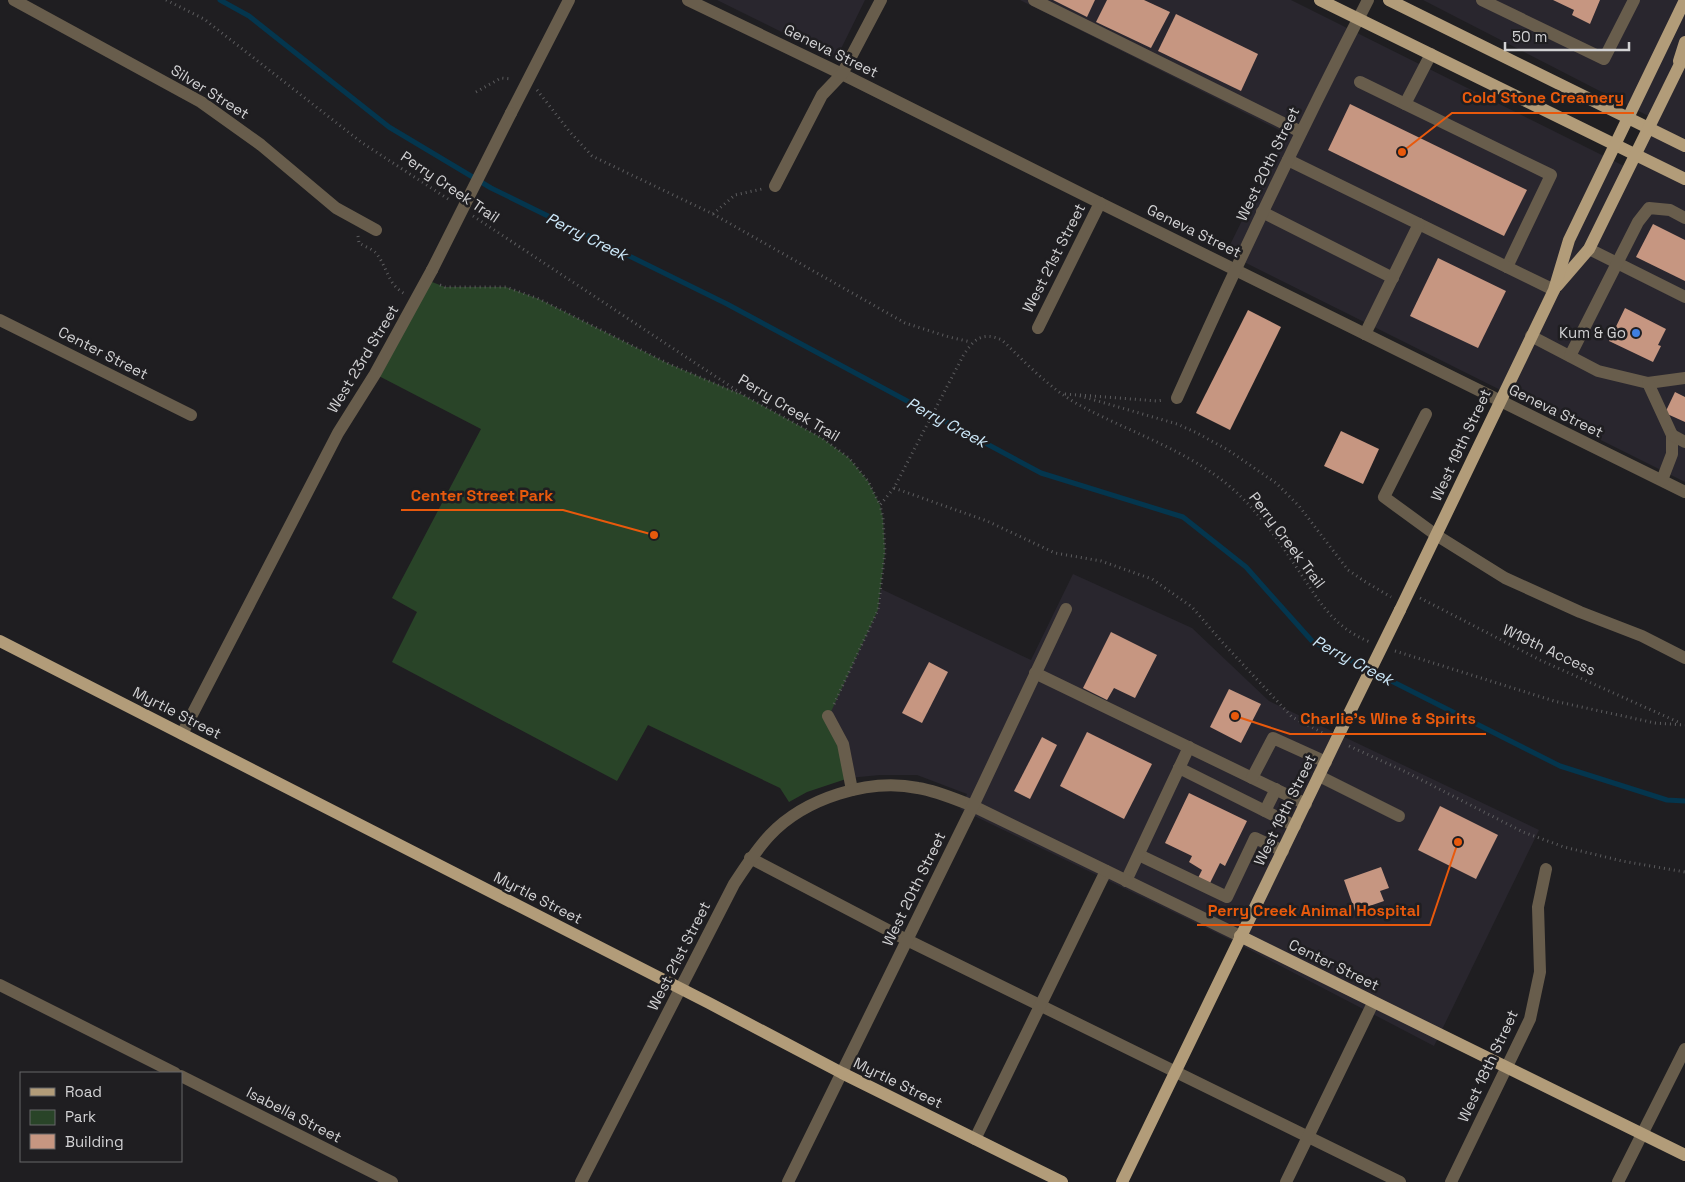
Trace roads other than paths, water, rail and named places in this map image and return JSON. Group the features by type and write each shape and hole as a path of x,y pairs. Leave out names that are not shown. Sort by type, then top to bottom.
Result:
{"main road":[{"path":"1320,0 1685,179"},
{"path":"1389,0 1685,146"},
{"name":"West 19th Street","path":"1122,1182 1554,290 1569,240 1685,0"},
{"path":"1676,71 1685,42"},
{"name":"West 19th Street","path":"1554,290 1589,249 1685,54"},
{"name":"Myrtle Street","path":"0,641 842,1073 1062,1182"},
{"name":"Center Street","path":"1240,936 1685,1155"}],"street":[{"name":"Silver Street","path":"14,0 201,102 261,145 336,208 376,230"},
{"name":"West 23rd Street","path":"182,734 338,434 417,300 569,0"},
{"name":"Geneva Street","path":"688,0 710,5 842,74 1234,270 1685,492"},
{"path":"775,186 822,95 842,74 881,0"},
{"path":"1034,0 1301,132"},
{"name":"West 20th Street","path":"1177,398 1234,270 1368,0"},
{"path":"1482,0 1604,59 1634,0"},
{"path":"1405,104 1430,54"},
{"path":"1360,82 1551,175 1507,267"},
{"path":"1288,160 1554,290"},
{"name":"West 21st Street","path":"1038,328 1100,203"},
{"path":"1570,356 1638,222 1649,208 1670,210 1685,218"},
{"path":"1262,212 1392,278"},
{"path":"1365,334 1419,224"},
{"path":"1589,249 1685,297"},
{"name":"Center Street","path":"0,320 190,415"},
{"path":"1531,336 1598,371 1648,383 1685,378"},
{"path":"1648,383 1672,435 1672,454 1662,480"},
{"path":"1426,414 1384,497 1436,535 1505,578 1580,612 1642,636 1685,658"},
{"path":"1672,435 1685,442"},
{"name":"West 20th Street","path":"788,1182 973,806 1066,609"},
{"path":"1035,673 1306,804"},
{"path":"828,716 843,744 852,790"},
{"path":"1252,778 1272,738 1326,762"},
{"path":"1126,881 1189,747"},
{"path":"1179,768 1295,826"},
{"path":"1319,776 1399,816"},
{"name":"Center Street","path":"852,790 886,786 917,787 948,796 973,806 1240,936"},
{"name":"West 21st Street","path":"581,1182 734,884 750,858 771,833 793,816 830,797 852,790"},
{"path":"1265,811 1276,790"},
{"path":"1138,855 1227,897 1256,838 1283,851"},
{"path":"750,858 907,940 1400,1182"},
{"name":"West 18th Street","path":"1452,1182 1530,1019 1540,972 1538,907 1546,869"},
{"path":"975,1139 1106,871"},
{"path":"0,985 173,1072"},
{"path":"1286,1182 1373,1003"},
{"path":"1618,1182 1685,1050"},
{"name":"Isabella Street","path":"182,1077 392,1182"}],"waterway":[{"name":"Perry Creek","path":"220,0 249,16 389,127 491,188 727,304 1041,473 1183,517 1246,567 1312,641 1560,766 1667,800 1685,801"}],"place":[{"name":"Cold Stone Creamery","path":"1402,152"},
{"name":"Kum & Go","path":"1636,333"},
{"name":"Center Street Park","path":"654,535"},
{"name":"Charlie's Wine & Spirits","path":"1235,716"},
{"name":"Perry Creek Animal Hospital","path":"1458,842"}]}
